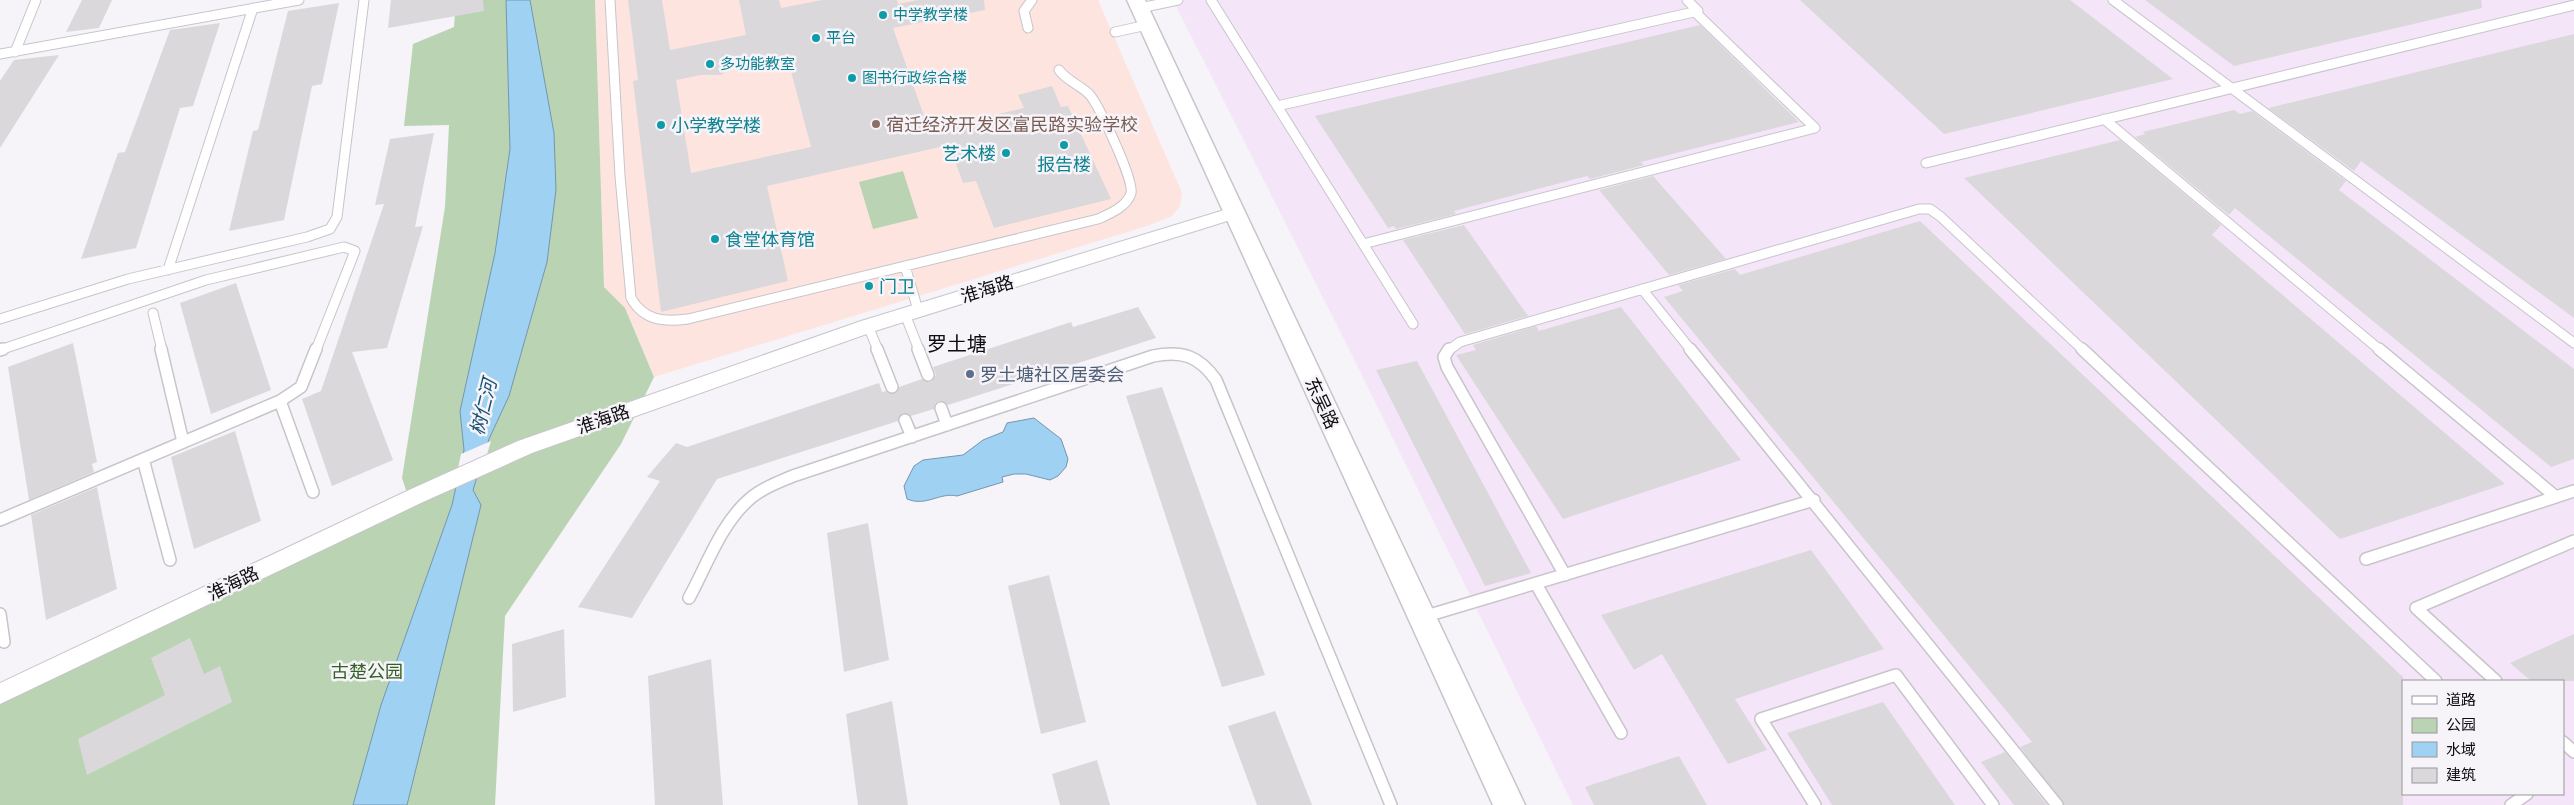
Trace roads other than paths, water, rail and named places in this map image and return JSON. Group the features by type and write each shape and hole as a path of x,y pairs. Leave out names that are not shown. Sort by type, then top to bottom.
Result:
{"street":[{"name":"东吴路","path":"1141,11 1509,805"},
{"name":"淮海路","path":"0,694 416,496 525,447 868,326 1234,213"}],"lane":[{"path":"15,52 36,0"},
{"path":"0,54 298,0"},
{"path":"0,319 128,279 307,237 330,229 337,217 364,0"},
{"path":"610,0 620,176 630,298 642,315 659,322 688,319 1098,219 1115,211 1128,199 1131,180 1091,97 1087,92 1062,76 1059,70"},
{"path":"1028,28 1024,12 1032,0"},
{"path":"1114,32 1141,11 1178,0"},
{"path":"1211,0 1413,324"},
{"path":"1687,0 1698,11 1695,12"},
{"path":"2112,0 2574,343"},
{"path":"1926,163 2574,6"},
{"path":"168,270 253,8"},
{"path":"1278,106 1695,12"},
{"path":"1363,244 1816,128 1695,12"},
{"path":"2104,120 2556,497"},
{"path":"1565,575 1447,367 1444,357 1450,348 1460,342 1919,209 1930,210 1948,224 2435,680"},
{"path":"0,350 206,280 344,247 355,251 301,387 280,401 0,520"},
{"path":"905,266 911,312 928,375"},
{"path":"1642,289 2058,805"},
{"path":"153,313 183,442"},
{"path":"868,326 892,387"},
{"path":"689,598 729,526 746,502 766,488 794,476 1174,351 1193,356 1207,366 1216,380 1391,805"},
{"path":"280,401 312,492"},
{"path":"940,408 947,425"},
{"path":"905,420 912,437"},
{"path":"143,459 170,560"},
{"path":"2366,559 2574,491"},
{"path":"1422,618 1814,500"},
{"path":"2495,680 2416,608 2574,541"},
{"path":"1536,584 1621,733"},
{"path":"0,614 4,642"},
{"path":"1814,805 1761,719 1896,675 1993,805"},
{"path":"2564,743 2574,752"},
{"path":"2511,805 2526,795"}],"water":[{"name":"树仁河","path":"506,0 530,0 554,133 556,190 547,262 509,396 489,439 473,490 481,505 407,805 353,805 381,705 452,505 464,450 460,411 495,253 510,149"},
{"path":"1034,418 1061,439 1068,459 1066,467 1058,476 1050,480 1026,474 1014,474 1002,477 1003,482 957,496 944,496 927,501 907,499 904,486 914,466 923,460 963,455 983,440 1003,432 1007,423"}],"place":[{"name":"中学教学楼","path":"883,15"},
{"name":"平台","path":"816,38"},
{"name":"多功能教室","path":"710,64"},
{"name":"图书行政综合楼","path":"852,78"},
{"name":"宿迁经济开发区富民路实验学校","path":"876,124"},
{"name":"小学教学楼","path":"661,125"},
{"name":"报告楼","path":"1064,145"},
{"name":"艺术楼","path":"1006,153"},
{"name":"食堂体育馆","path":"715,239"},
{"name":"门卫","path":"869,286"},
{"name":"罗土塘社区居委会","path":"970,374"}],"district":[{"name":"罗土塘","path":"957,344"}],"park label":[{"name":"古楚公园","path":"367,671"}]}
